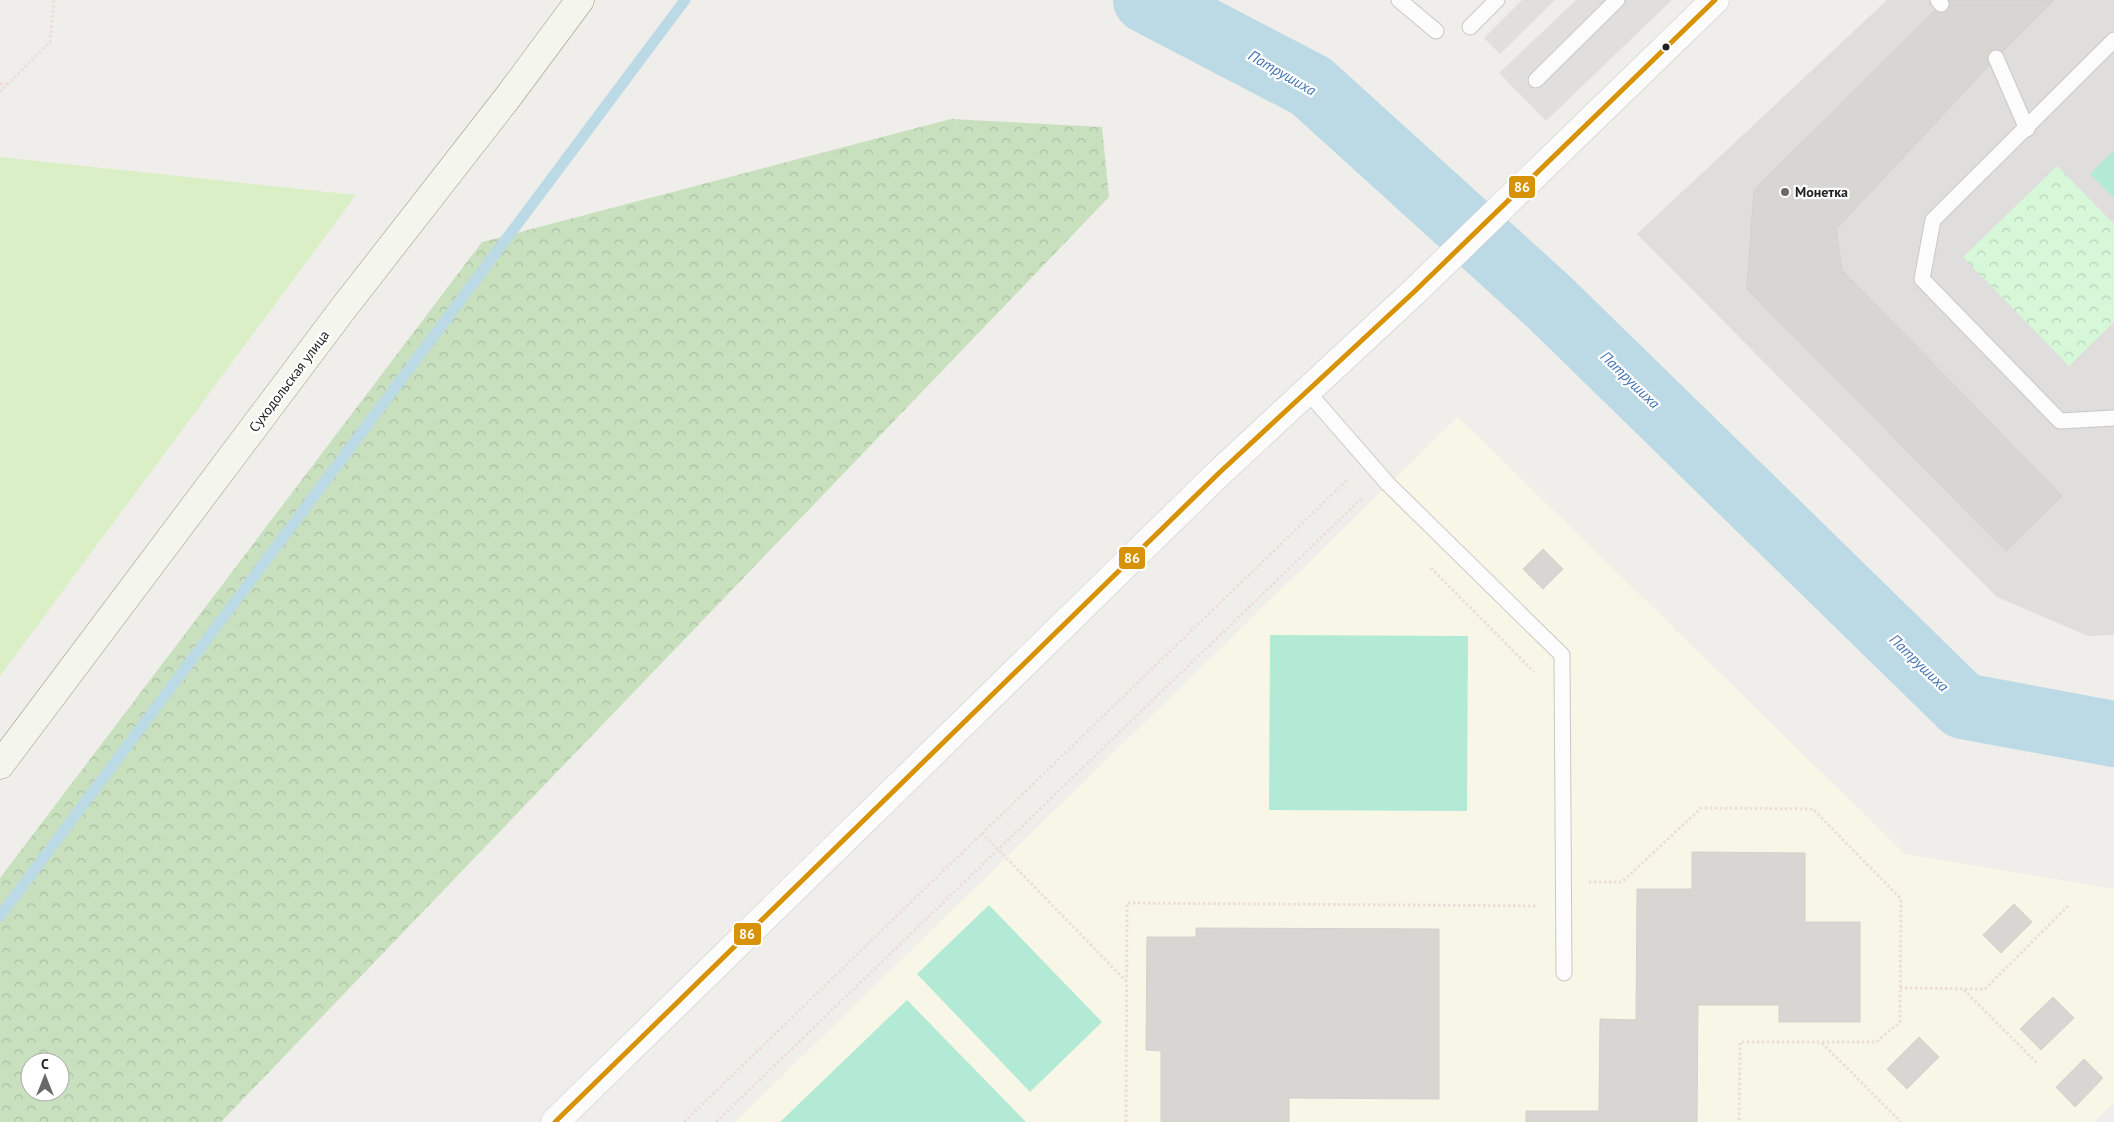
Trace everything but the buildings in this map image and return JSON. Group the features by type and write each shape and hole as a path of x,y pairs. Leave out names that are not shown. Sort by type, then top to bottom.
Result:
{"main road":[{"name":"Суходольская улица","path":"0,765 342,310 413,220 580,0"}],"street":[{"path":"555,1122 1204,486 1415,291 1715,0"}],"lane":[{"path":"1399,0 1436,31"},
{"path":"1470,26 1498,0"},
{"path":"1536,80 1617,0"},
{"path":"2114,40 2027,129 1933,220 1922,279 2060,421 2114,418"},
{"path":"1996,58 2027,129"},
{"path":"1306,390 1388,484 1562,655 1564,973"}],"path":[{"path":"0,92 50,42 54,0"},
{"path":"0,84 8,84"},
{"path":"684,1122 1368,460"},
{"path":"716,1122 1383,478"},
{"path":"1362,498 1368,505"},
{"path":"1430,567 1533,670 1536,678"},
{"path":"1563,882 1622,882 1701,808 1814,809 1901,899 1900,1022 1876,1042 1740,1042 1739,1122"},
{"path":"982,833 1126,982"},
{"path":"1126,1122 1127,903 1563,906"},
{"path":"1900,988 1985,989 2068,906"},
{"path":"1963,989 2038,1063"},
{"path":"1822,1043 1902,1122"}],"shaded area":[{"path":"1522,0 1555,0 1500,54 1484,38"},
{"path":"1576,0 1672,0 1546,121 1499,73"},
{"path":"1887,0 2114,0 2114,635 2088,636 1997,597 1637,234"},
{"path":"1458,417 1905,854 2114,889 2114,1103 2094,1122 735,1122"}],"green space":[{"path":"951,119 1102,127 1109,197 221,1122 0,1122 0,878 482,242"},
{"path":"2114,150 2114,198 2090,174"},
{"path":"0,157 356,195 0,676"},
{"path":"2057,166 2114,224 2114,322 2069,366 1963,257"},
{"path":"1270,635 1468,636 1467,811 1269,810"},
{"path":"989,905 1102,1022 1030,1092 917,974"},
{"path":"907,1000 1026,1122 780,1122"}],"waterway":[{"path":"0,916 685,0"},
{"name":"Патрушиха","path":"1146,0 1311,86 1548,301 1963,706 2114,734"}],"transit line":[{"name":"86","path":"555,1122 1219,473 1415,291 1715,0"}],"place":[{"name":"Монетка","path":"1785,192"}]}
